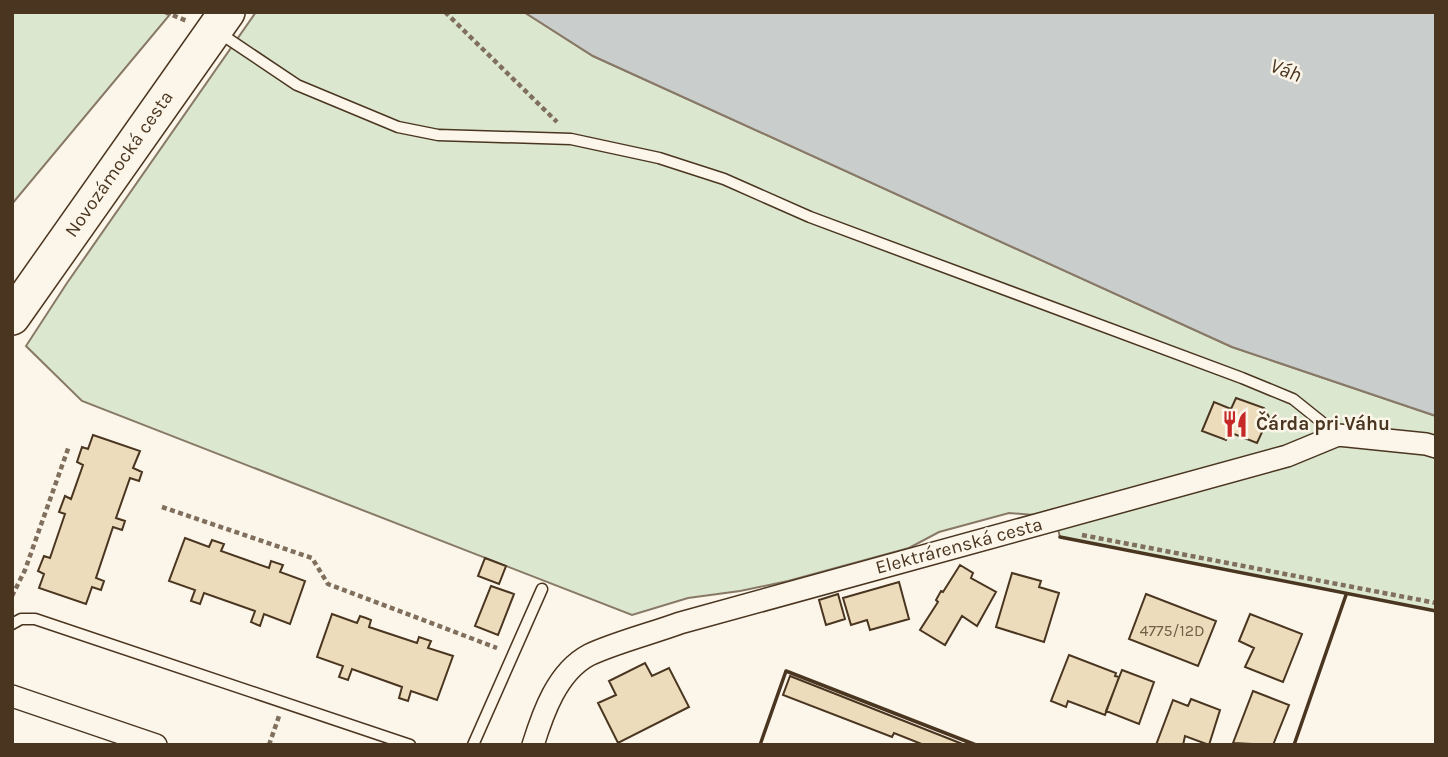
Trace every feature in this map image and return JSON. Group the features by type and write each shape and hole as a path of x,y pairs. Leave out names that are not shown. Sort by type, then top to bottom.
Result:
{"main road":[{"name":"Novozámocká cesta","path":"12,317 211,22"}],"street":[{"name":"Elektrárenská cesta","path":"533,745 550,701 564,677 587,656 680,623 1287,456 1338,435 1426,443 1436,447"},
{"path":"12,696 156,745"}],"lane":[{"path":"211,22 297,85 398,127 438,135 570,139 659,158 724,179 810,217 1242,377 1293,399 1338,435"},
{"path":"473,745 542,589"},
{"path":"12,624 21,619 35,619 410,745"}],"path":[{"path":"165,12 211,22"},
{"path":"445,12 551,114 570,139"},
{"path":"12,596 69,446"},
{"path":"162,507 312,558 328,584 514,654"},
{"path":"1051,521 1069,533 1436,603"},
{"path":"269,745 284,702"}],"green space":[{"path":"12,12 172,12 12,204"},
{"path":"256,12 524,12 593,56 1232,347 1436,416 1436,611 1060,537 1053,509 1035,515 1009,513 939,532 909,548 788,581 688,598 632,615 82,401 26,346"}],"water":[{"name":"Váh","path":"524,12 1436,12 1436,416 1232,347 593,56"}],"building":[{"name":"Čárda pri Váhu","path":"1236,398 1264,408 1269,417 1257,443 1229,432 1226,440 1202,431 1214,402 1231,409"},
{"path":"93,435 140,451 133,468 142,472 139,481 130,478 116,518 125,521 122,530 113,527 96,578 104,581 101,590 92,587 86,604 39,588 44,574 38,571 44,556 50,558 65,514 59,512 65,496 71,499 83,465 77,462 82,447 88,449"},
{"path":"185,538 209,547 212,540 224,544 221,551 269,568 271,561 283,565 280,572 305,581 290,624 264,614 260,626 251,622 255,611 204,593 200,604 191,601 195,590 169,581"},
{"path":"485,558 506,566 499,584 478,576"},
{"path":"960,565 973,573 971,578 996,592 977,626 962,616 945,645 920,630 938,602 936,600 941,591 943,592"},
{"path":"1012,573 1041,581 1039,587 1059,593 1044,642 996,627"},
{"path":"899,582 909,619 870,630 867,620 851,625 843,598"},
{"path":"491,586 514,594 498,635 475,626"},
{"path":"838,594 845,619 826,625 819,600"},
{"path":"1146,594 1216,621 1198,666 1129,639"},
{"path":"332,614 357,623 360,616 366,618 371,620 369,627 417,643 419,637 431,641 428,648 453,656 437,700 411,691 408,701 399,698 402,687 352,669 348,680 339,677 343,666 317,657"},
{"path":"1250,614 1302,634 1283,682 1245,667 1254,648 1239,641"},
{"path":"1069,655 1116,673 1115,676 1119,677 1105,715 1068,701 1066,707 1051,701"},
{"path":"645,663 652,676 669,668 689,707 618,743 598,703 616,695 609,681"},
{"path":"1122,670 1154,682 1139,724 1106,711"},
{"path":"790,676 965,745 924,745 894,733 892,737 783,695"},
{"path":"1253,691 1289,705 1273,745 1233,743"},
{"path":"1191,699 1220,710 1209,745 1185,736 1183,745 1156,745 1173,700 1188,706"}],"wall":[{"path":"1060,537 1436,611"},
{"path":"1294,745 1346,595"},
{"path":"760,745 786,671 976,745"}],"place":[{"name":"Čárda pri Váhu","path":"1235,424"}]}
